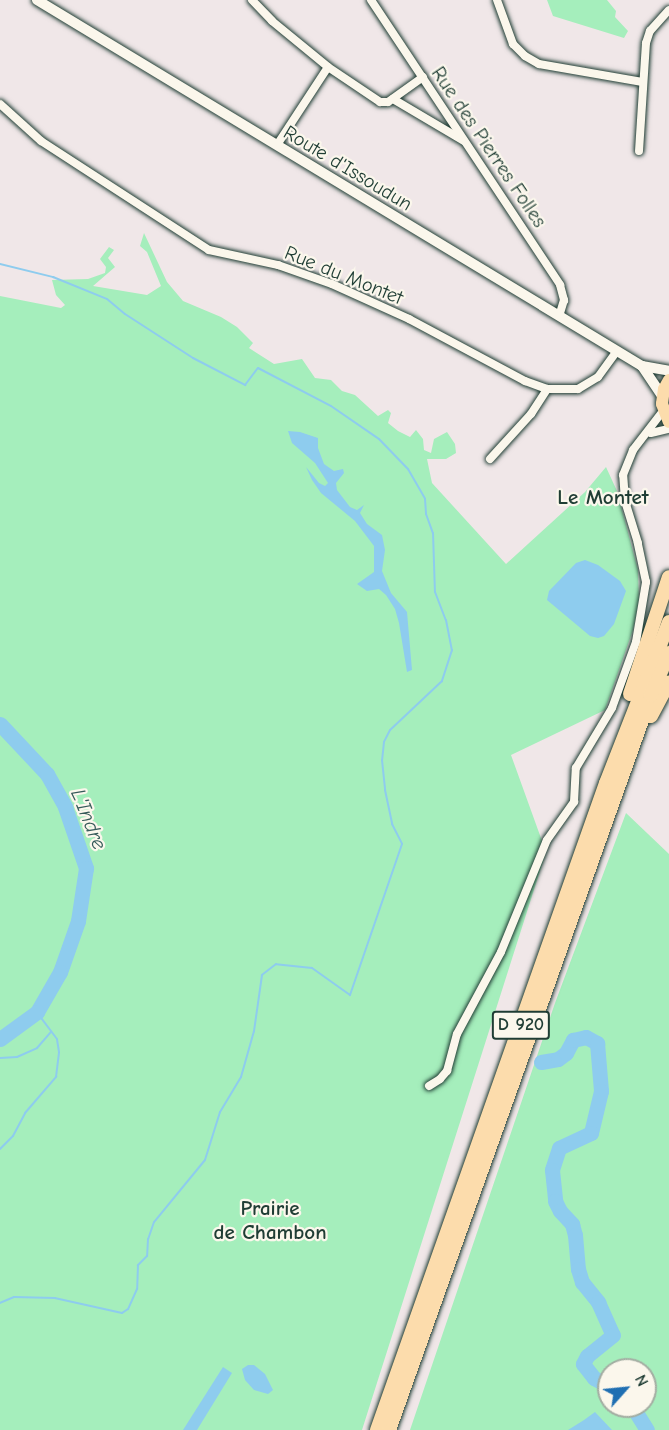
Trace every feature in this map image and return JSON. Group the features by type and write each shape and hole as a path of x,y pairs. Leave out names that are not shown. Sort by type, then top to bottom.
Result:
{"highway":[{"name":"D 920","path":"617,755 628,701 669,577"},
{"name":"D 920","path":"377,1430 617,755 669,622"},
{"name":"D 920","path":"389,1430 615,794 669,653"},
{"path":"615,794 630,770 652,714 669,682"}],"main road":[{"name":"Route d'Issoudun","path":"37,0 638,364 669,371"},
{"name":"Route d'Issoudun","path":"638,364 662,396"},
{"path":"666,417 662,396 669,380"}],"street":[{"path":"252,0 272,21 328,67 380,102 393,99 423,77"},
{"path":"497,0 513,44 525,56 539,64 642,82"},
{"name":"Rue des Pierres Folles","path":"376,2 563,291 564,300 559,316"},
{"path":"639,151 646,43 650,31 669,10"},
{"path":"277,145 328,67"},
{"path":"393,99 466,142"},
{"name":"Rue du Montet","path":"0,104 41,141 209,250 278,265 332,284 409,319 518,378 547,389 567,390 586,385 601,373 617,351"},
{"path":"490,459 531,414 547,389"},
{"path":"429,1086 447,1071 460,1027 501,952 549,836 574,802 576,768 612,708 636,642 646,582 622,483 627,461 644,437 666,417"},
{"path":"644,437 658,430 669,429"}],"green space":[{"path":"547,0 607,0 616,11 615,17 628,31 624,38 553,16"},
{"path":"144,233 167,282 183,301 221,317 237,327 253,343 249,348 274,364 302,359 315,378 331,380 342,391 355,395 378,416 388,410 391,413 388,423 398,431 410,437 416,430 423,439 424,450 431,453 434,439 447,432 455,444 456,453 446,459 427,459 432,483 506,564 585,492 606,467 617,491 638,570 639,600 633,630 605,710 511,755 546,852 362,1430 0,1430 0,296 61,308 65,305 56,295 52,280 88,279 105,273 106,267 100,259 109,247 114,250 108,258 115,267 93,286 147,295 161,286 147,252 140,246"},
{"path":"626,813 669,854 669,1430 410,1430 555,1003"}],"water":[{"path":"288,431 318,438 318,448 324,464 334,471 343,469 344,473 336,483 337,490 350,507 357,510 364,505 360,513 367,524 382,535 385,550 382,571 391,593 407,612 412,670 407,672 395,609 379,589 367,591 357,584 374,572 374,546 355,521 321,493 306,467 319,483 325,486 328,483 315,463 292,443"},
{"path":"585,560 598,565 620,581 626,591 614,624 604,636 598,638 590,636 547,600 549,591 576,563"},
{"path":"248,1365 254,1365 265,1374 273,1390 268,1394 254,1390 245,1380 242,1369"},
{"path":"223,1367 232,1373 197,1430 183,1430"},
{"path":"595,1412 597,1418 601,1418 612,1430 568,1430"}],"waterway":[{"path":"0,264 53,277 107,299 125,314 193,358 245,385 258,368 331,406 379,439 408,469 425,499 426,514 433,533 435,592 446,620 452,650 442,681 390,730 384,742 382,760 385,790 392,824 402,844 350,995 312,968 276,964 262,975 254,1031 241,1077 220,1112 205,1160 154,1222 148,1239 147,1256 138,1265 137,1289 128,1309 122,1313 55,1298 14,1297 0,1303"},
{"name":"L'Indre","path":"0,724 47,774 65,807 86,868 78,921 60,972 37,1012 0,1039"},
{"name":"L'Indre","path":"0,1149 13,1136 25,1113 56,1077 59,1052 57,1039 37,1012"},
{"name":"L'Indre","path":"0,1058 17,1057 37,1048 51,1032"},
{"path":"541,1062 558,1059 566,1053 573,1040 586,1037 597,1043 601,1091 591,1133 559,1148 552,1170 555,1201 560,1211 572,1224 575,1235 578,1269 582,1282 598,1302 613,1335 587,1356 583,1364 597,1380"},
{"path":"640,1418 647,1430"}],"district":[{"name":"Le Montet","path":"603,497"},
{"name":"Prairie de Chambon","path":"270,1220"}]}
